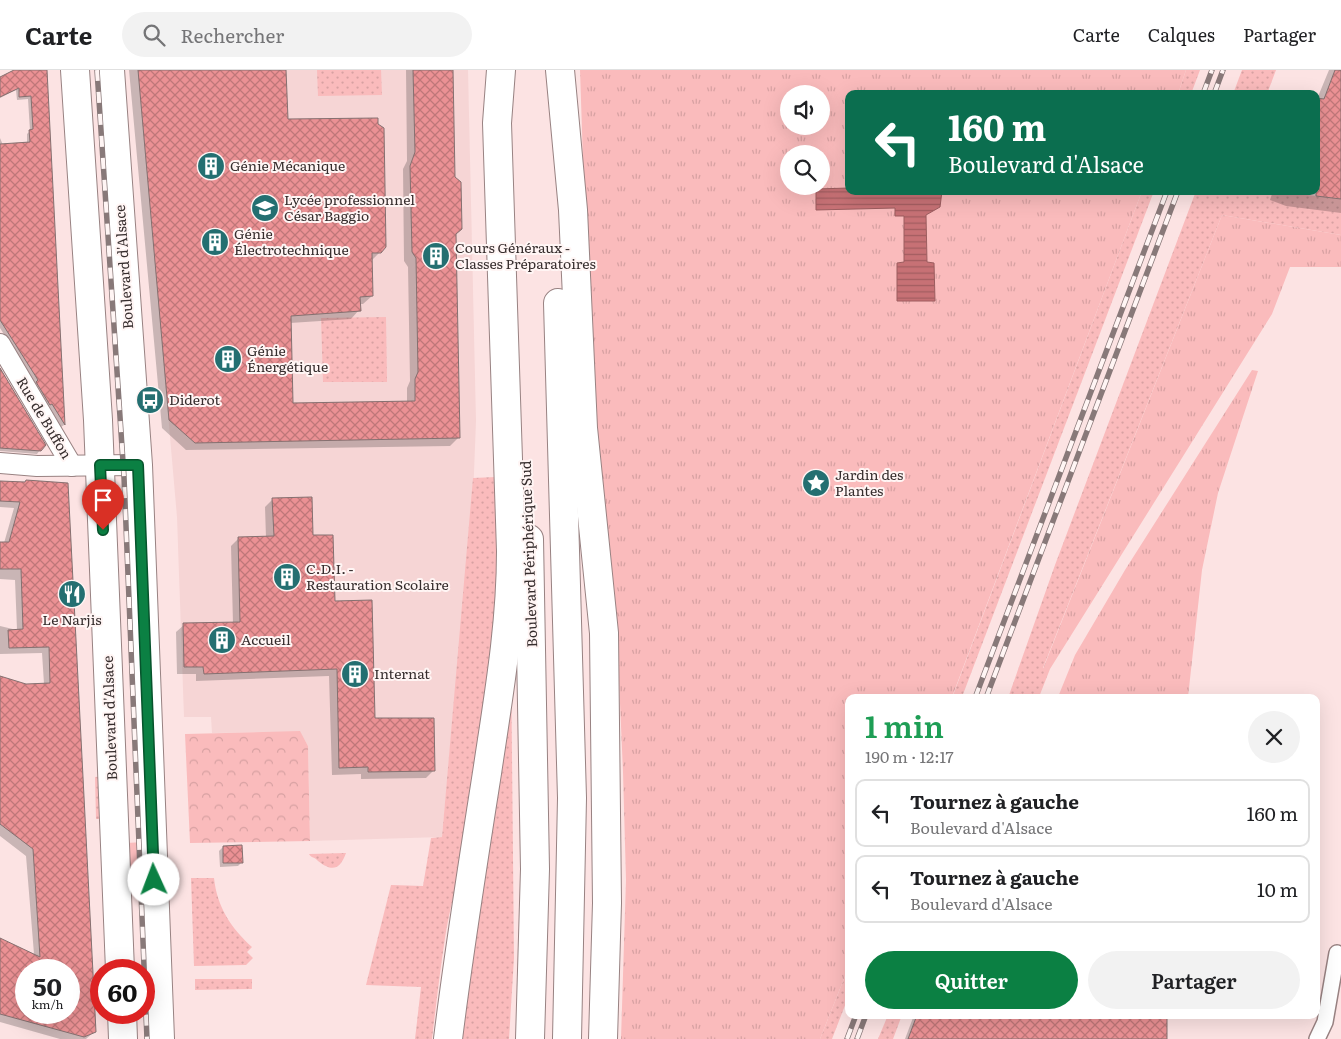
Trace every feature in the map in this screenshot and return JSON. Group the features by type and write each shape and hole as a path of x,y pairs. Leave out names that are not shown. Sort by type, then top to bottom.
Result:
{"main road":[{"name":"Boulevard d'Alsace","path":"74,70 100,465 120,959"},
{"name":"Boulevard d'Alsace","path":"110,70 138,465 160,1039"},
{"path":"448,1039 461,934 502,673 510,602 511,551 497,113 501,70"},
{"name":"Boulevard Périphérique Sud","path":"513,70 534,729 534,926 530,1039"},
{"path":"554,70 572,798 566,1039"},
{"path":"560,70 573,210 582,422 605,640 606,903 603,1039"},
{"path":"441,1039 448,993 461,934"},
{"path":"122,1024 123,1039"}],"street":[{"name":"Rue de Buffon","path":"0,344 72,466"},
{"path":"0,463 72,466 138,465"},
{"path":"1318,1039 1325,1022 1337,953"}],"shaded area":[{"path":"138,70 468,70 476,421 473,498 442,837 310,841 308,746 300,732 212,733 211,717 184,717 177,517"},
{"path":"845,188 845,195 942,195 940,207 926,215 927,262 934,263 935,301 897,301 897,263 904,262 904,216 895,216 895,208 816,210 816,195 830,195 830,189"}],"green space":[{"path":"317,70 381,70 382,95 318,96"},
{"name":"Jardin des Plantes","path":"580,70 1186,70 1179,90 845,90 845,195 1140,195 953,694 845,694 845,976 820,1039 621,1039 626,880 618,657 591,403"},
{"path":"1186,70 1200,70 1192,90 1179,90"},
{"path":"1242,70 1276,70 1268,90 1234,90"},
{"path":"1141,195 1152,195 963,694 953,694"},
{"path":"1194,195 1307,195 1341,199 1341,235 1222,215 1043,668 1050,669 1040,694 1009,694 1055,565"},
{"path":"1222,215 1341,235 1341,267 1290,267 1272,314 1050,669 1043,669"},
{"path":"386,317 387,382 323,382 321,318"},
{"path":"1252,370 1258,371 1218,493 1202,570 1188,694 1059,694 1075,655 1125,570"},
{"path":"496,477 498,572 491,668 485,715 462,856 445,938 432,1039 415,1039 421,987 366,985 391,885 423,886 431,838 442,837 473,478"},
{"path":"511,656 514,958 509,1039 461,1039"},
{"path":"300,731 308,746 310,841 190,843 185,734"},
{"path":"104,776 105,819 96,819 95,777"},
{"path":"145,842 146,888 128,889 126,843"},
{"path":"346,853 344,859 335,868 323,865 309,854"},
{"path":"191,878 214,878 218,898 226,916 252,947 247,952 253,958 246,965 194,966"},
{"path":"845,976 845,1005 832,1039 820,1039"},
{"path":"195,979 252,979 252,989 195,990"},
{"path":"886,1019 900,1019 893,1039 878,1039"}],"building":[{"path":"14,70 47,70 65,425 52,404 50,405 36,382 38,380 0,320 0,144 30,142 29,130 33,129 31,96 19,97 19,88 0,97 0,77"},
{"path":"138,70 286,70 288,119 378,118 378,124 384,128 386,247 381,253 372,253 373,296 360,297 361,311 291,316 293,403 415,401 415,379 418,372 416,258 412,252 410,166 415,152 413,70 453,70 455,177 461,182 462,229 456,234 460,438 195,443 169,420"},
{"path":"1335,70 1341,70 1341,199 1316,196 1320,195 1320,98 1324,99"},
{"path":"0,368 46,445 41,451 0,448"},
{"path":"26,480 68,483 92,959 90,959 90,1024 96,1024 96,1032 84,1037 37,1024 80,1024 80,959 15,959 15,1018 0,1014 0,938 40,957 33,849 0,824 0,676 26,684 50,683 49,647 9,648 8,630 23,629 21,569 0,569 0,542 9,542 20,502 0,501 0,481 25,482"},
{"path":"312,497 313,535 333,535 335,601 372,600 375,718 434,718 435,771 368,772 368,767 339,768 337,669 204,674 203,667 184,667 183,623 240,622 238,537 274,536 272,498"},
{"path":"242,845 243,863 223,863 223,846"},
{"path":"916,1019 1167,1019 1167,1039 908,1039"}],"railway":[{"path":"97,70 124,477 147,1039"},
{"path":"1204,90 1212,70"},
{"path":"1216,90 1223,70"},
{"path":"977,694 1165,195"},
{"path":"988,694 1176,195"},
{"path":"847,1039 854,1019"},
{"path":"857,1039 864,1019"}],"place":[{"name":"Génie Mécanique","path":"211,166"},
{"name":"Lycée professionnel César Baggio","path":"265,208"},
{"name":"Génie Électrotechnique","path":"215,242"},
{"name":"Cours Généraux - Classes Préparatoires","path":"436,256"},
{"name":"Génie Énergétique","path":"228,359"},
{"name":"Diderot","path":"150,400"},
{"name":"Jardin des Plantes","path":"816,483"},
{"name":"C.D.I. - Restauration Scolaire","path":"287,577"},
{"name":"Le Narjis","path":"72,594"},
{"name":"Accueil","path":"222,640"},
{"name":"Internat","path":"355,674"}],"route":[{"path":"103,530 100,465 138,465 154,880"}]}
